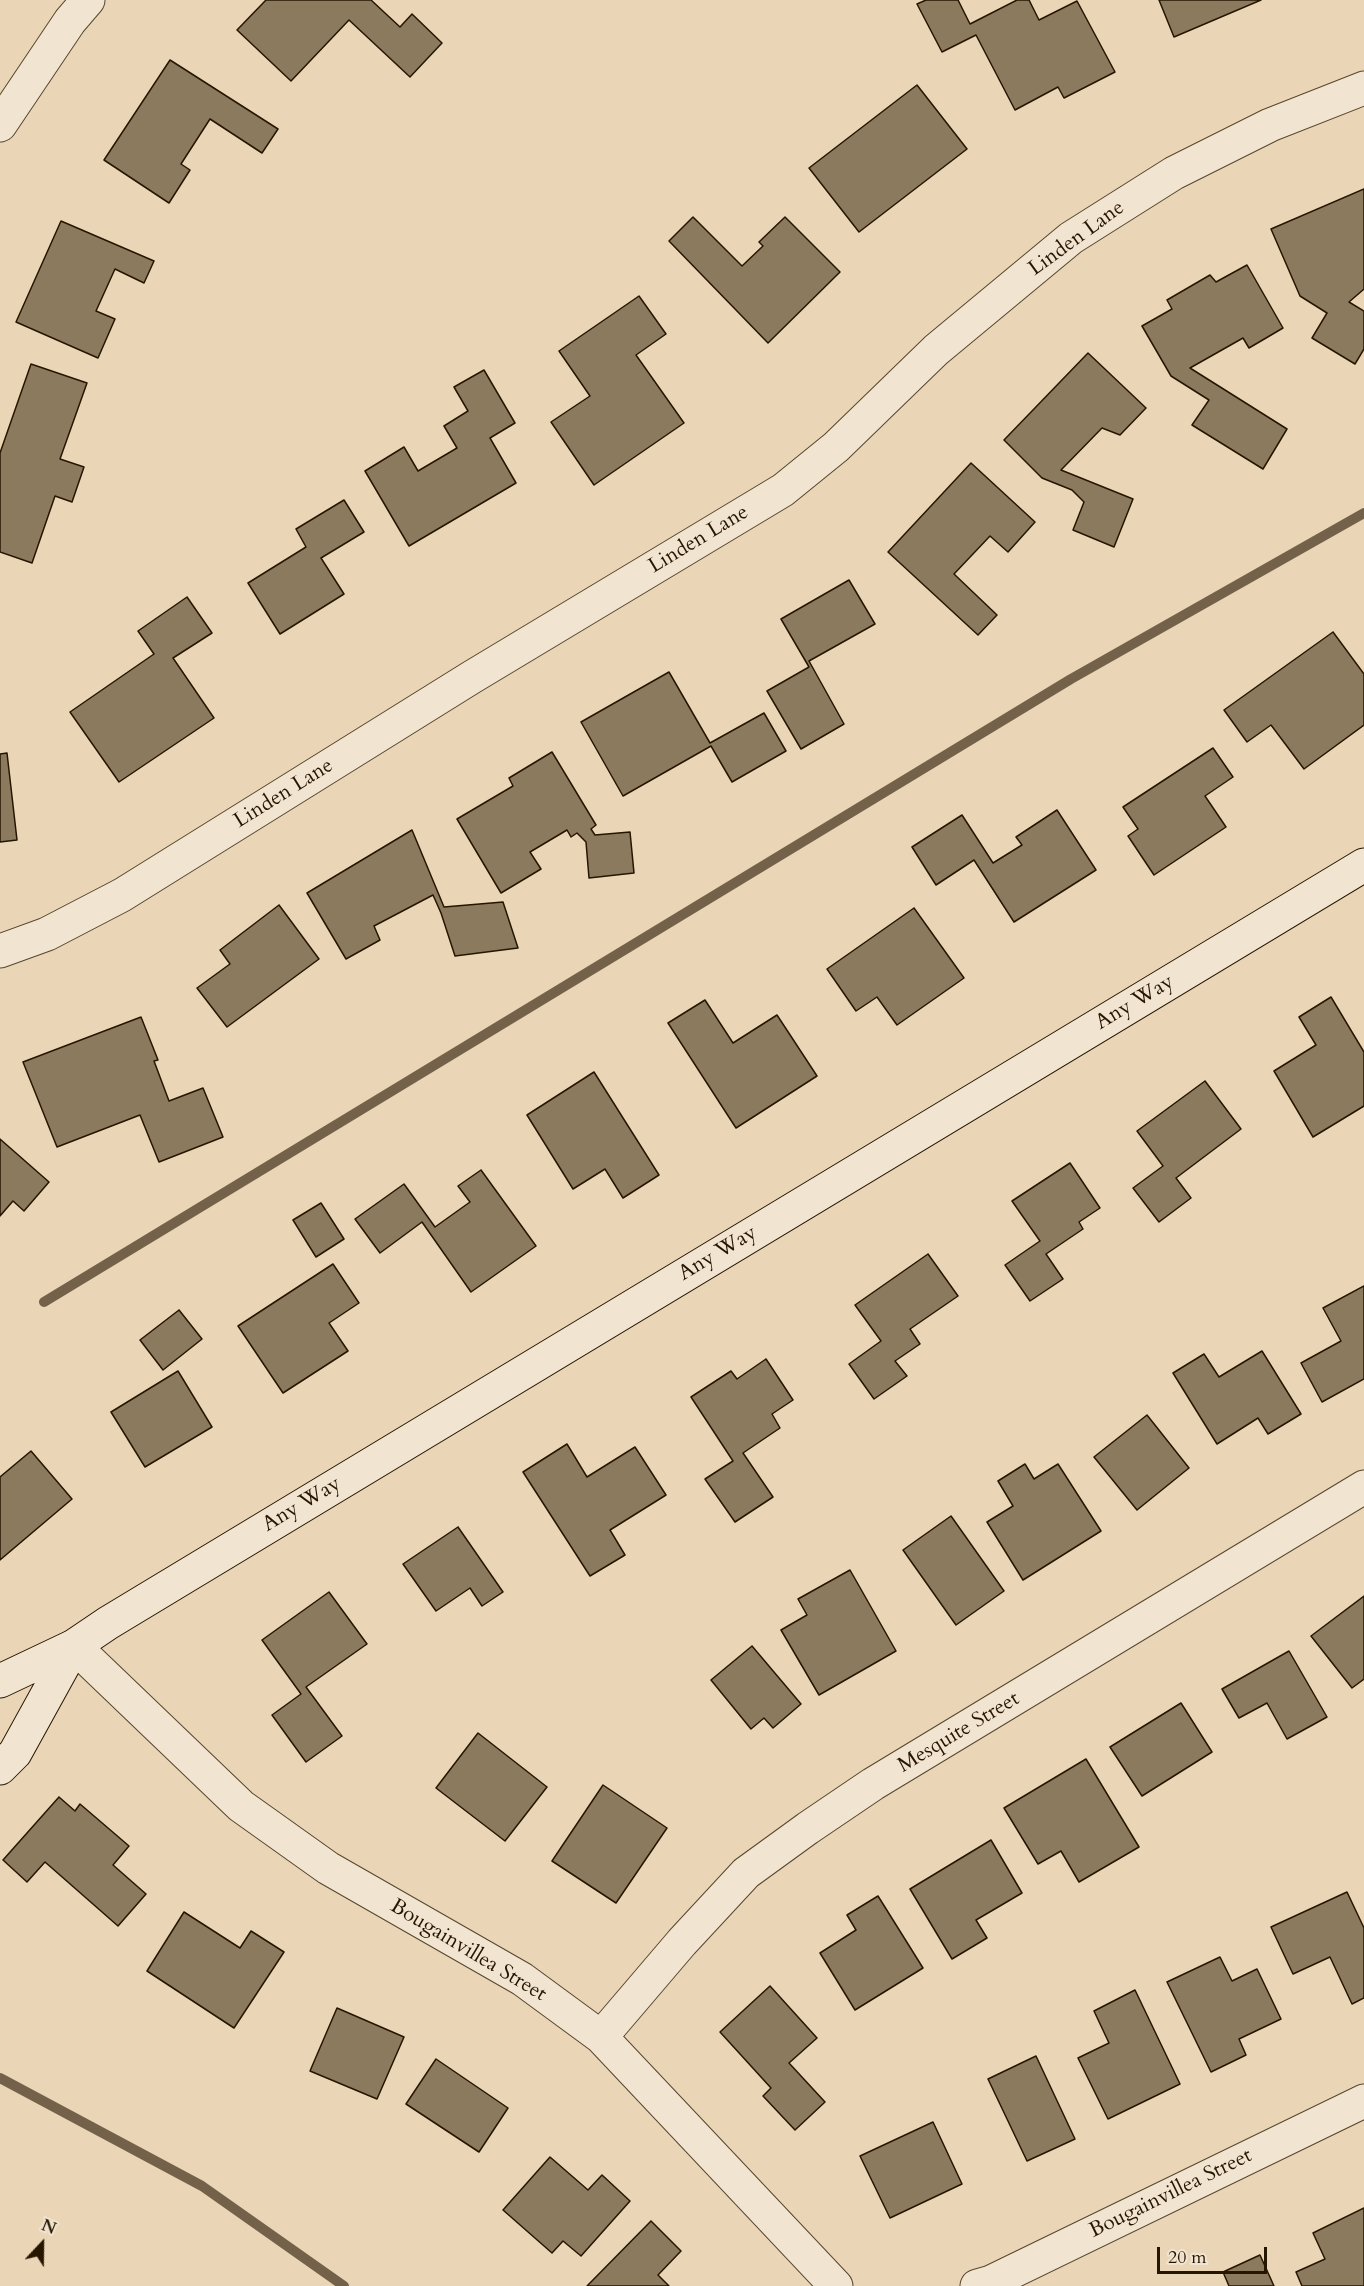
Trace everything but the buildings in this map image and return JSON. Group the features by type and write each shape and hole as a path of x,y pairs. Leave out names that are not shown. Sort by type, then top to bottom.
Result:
{"street":[{"path":"0,125 70,21 88,0"},
{"name":"Linden Lane","path":"0,951 47,934 122,896 472,677 783,490 836,447 936,350 1062,246 1164,179 1270,124 1364,88"},
{"name":"Any Way","path":"0,1681 74,1646 149,1598 1364,865"},
{"name":"Mesquite Street","path":"601,2037 682,1942 746,1873 808,1828 873,1784 1364,1487"},
{"name":"Any Way","path":"0,1768 15,1753 74,1646"},
{"name":"Bougainvillea Street","path":"74,1646 241,1806 328,1868 522,1979 601,2037 836,2286"},
{"name":"Bougainvillea Street","path":"977,2286 991,2282 1364,2101"}],"waterway":[{"path":"44,1302 1071,679 1364,513"},
{"path":"0,2078 202,2186 344,2286"}]}
